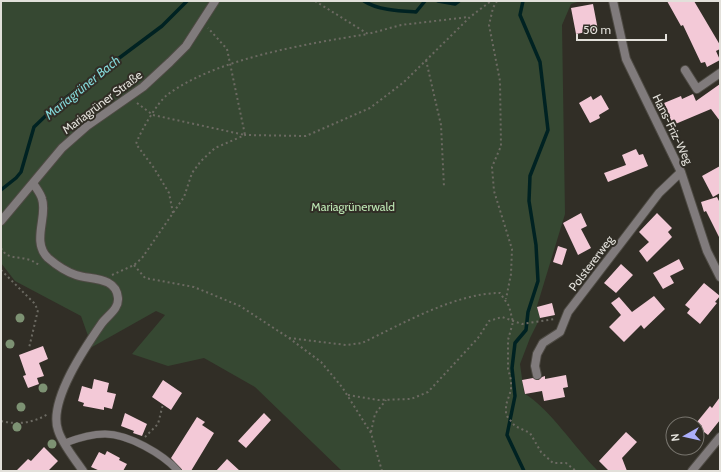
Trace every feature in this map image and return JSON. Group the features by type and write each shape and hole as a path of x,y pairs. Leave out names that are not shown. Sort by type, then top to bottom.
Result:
{"street":[{"name":"Mariagrüner Straße","path":"1,221 62,148 87,126 130,97 186,46 215,1"},
{"name":"Hans-Friz-Weg","path":"614,1 626,59 681,172 707,251 717,266 720,277"},
{"path":"685,70 697,89 720,73"},
{"name":"Polstererweg","path":"537,375 535,366 537,354 543,343 560,332 566,318 659,193 681,172"},
{"path":"33,183 43,200 40,242 47,257 76,275 104,279 113,288 118,297 117,307 94,334 72,368 57,408 56,421 58,431 83,471"},
{"path":"692,471 720,437"}],"lane":[{"path":"65,443 79,438 105,434 115,435 149,448 172,464 178,471"}],"path":[{"path":"315,1 368,34"},
{"path":"130,97 153,115 245,135 306,136 341,123 370,108 404,82 470,17 491,1"},
{"path":"497,1 493,8 489,25 500,81 501,146 492,167 494,191 512,249 511,274 506,300"},
{"path":"173,214 170,193 136,144 140,132 166,96 190,81 230,65 326,41 368,34 401,25 470,17"},
{"path":"207,27 227,49 245,135"},
{"path":"426,60 441,125 444,187"},
{"path":"104,279 134,265 142,258 184,197 192,173 201,162 215,148 245,135"},
{"path":"1,248 4,253 10,256 30,260 43,266"},
{"path":"134,265 145,278 194,287 240,306 289,338 321,362 347,395 371,433 382,471"},
{"path":"1,270 34,303 38,310 29,348"},
{"path":"289,338 346,345 362,343 449,304 482,293 500,293 509,306 513,322 508,340 508,369 511,380 511,390 506,405 506,415 515,426 530,433 541,452 553,463 566,463 576,471"},
{"path":"347,395 386,400 410,399 428,392 478,338 489,321 502,317 522,324 566,318"},
{"path":"371,433 375,414 386,400"},
{"path":"140,444 158,424 163,404"},
{"path":"1,421 20,424 41,419 57,408"}],"green space":[{"name":"Mariagrünerwald","path":"1,1 581,1 571,4 562,25 565,214 537,306 540,318 520,364 524,393 544,409 598,471 342,471 255,387 204,358 168,366 132,354 165,315 156,311 92,347 81,316 15,281 1,263"}],"building":[{"path":"667,1 694,1 720,45 720,49 716,51 720,60 707,67 705,62 701,63 683,25 681,26"},
{"path":"593,4 598,30 576,34 571,8"},
{"path":"720,84 720,121 711,109 673,125 664,103 681,96 682,99 693,94 696,101"},
{"path":"601,95 609,109 599,115 600,118 590,123 579,103 591,96 593,100"},
{"path":"636,149 639,155 643,154 648,166 608,182 604,173 626,165 622,155"},
{"path":"720,166 720,193 713,197 702,176"},
{"path":"717,197 720,203 720,239 706,211 704,212 701,202"},
{"path":"581,213 587,226 581,229 591,248 578,255 563,223"},
{"path":"657,213 672,228 668,232 672,237 647,262 639,251 649,242 639,232"},
{"path":"558,246 567,249 562,265 553,262"},
{"path":"679,259 684,269 670,276 674,283 663,289 653,273"},
{"path":"621,264 633,275 616,293 604,283"},
{"path":"704,283 720,296 715,302 717,303 700,324 687,313 690,309 685,305"},
{"path":"654,296 665,309 644,329 641,325 624,342 609,327 621,315 611,303 619,297 632,312"},
{"path":"552,303 555,315 540,318 537,307"},
{"path":"43,346 48,359 39,363 44,376 37,378 39,384 28,388 23,376 26,375 19,355"},
{"path":"566,375 568,387 563,388 565,397 544,401 542,391 525,394 522,380 533,378 538,380 545,376 545,379"},
{"path":"94,379 109,383 107,392 116,394 112,409 104,407 104,410 83,406 84,403 78,401 82,386 92,389"},
{"path":"163,380 182,393 171,410 152,397"},
{"path":"720,397 720,420 708,435 705,433 705,416 702,416 710,406 712,408"},
{"path":"125,413 147,424 142,436 121,426"},
{"path":"264,413 271,420 246,448 238,441"},
{"path":"197,417 205,422 202,425 214,433 191,471 183,471 171,458"},
{"path":"626,432 637,442 622,458 627,471 609,471 599,461"},
{"path":"44,447 58,461 48,471 16,471 28,459 31,461"},
{"path":"107,451 120,458 119,460 127,464 123,471 100,471 91,467 99,452 105,455"},
{"path":"227,459 240,471 216,471"}],"waterway":[{"name":"Mariagrüner Bach","path":"1,190 21,172 34,127 59,103 162,26 187,1"},
{"name":"Mariagrüner Bach","path":"364,1 382,8 416,12 425,1"},
{"name":"Mariagrüner Bach","path":"438,1 455,4 459,1"},
{"path":"523,1 520,15 540,62 548,130 530,176 529,201 536,245 538,281 528,312 526,330 515,343 512,368 515,396 507,435 524,471"}]}
